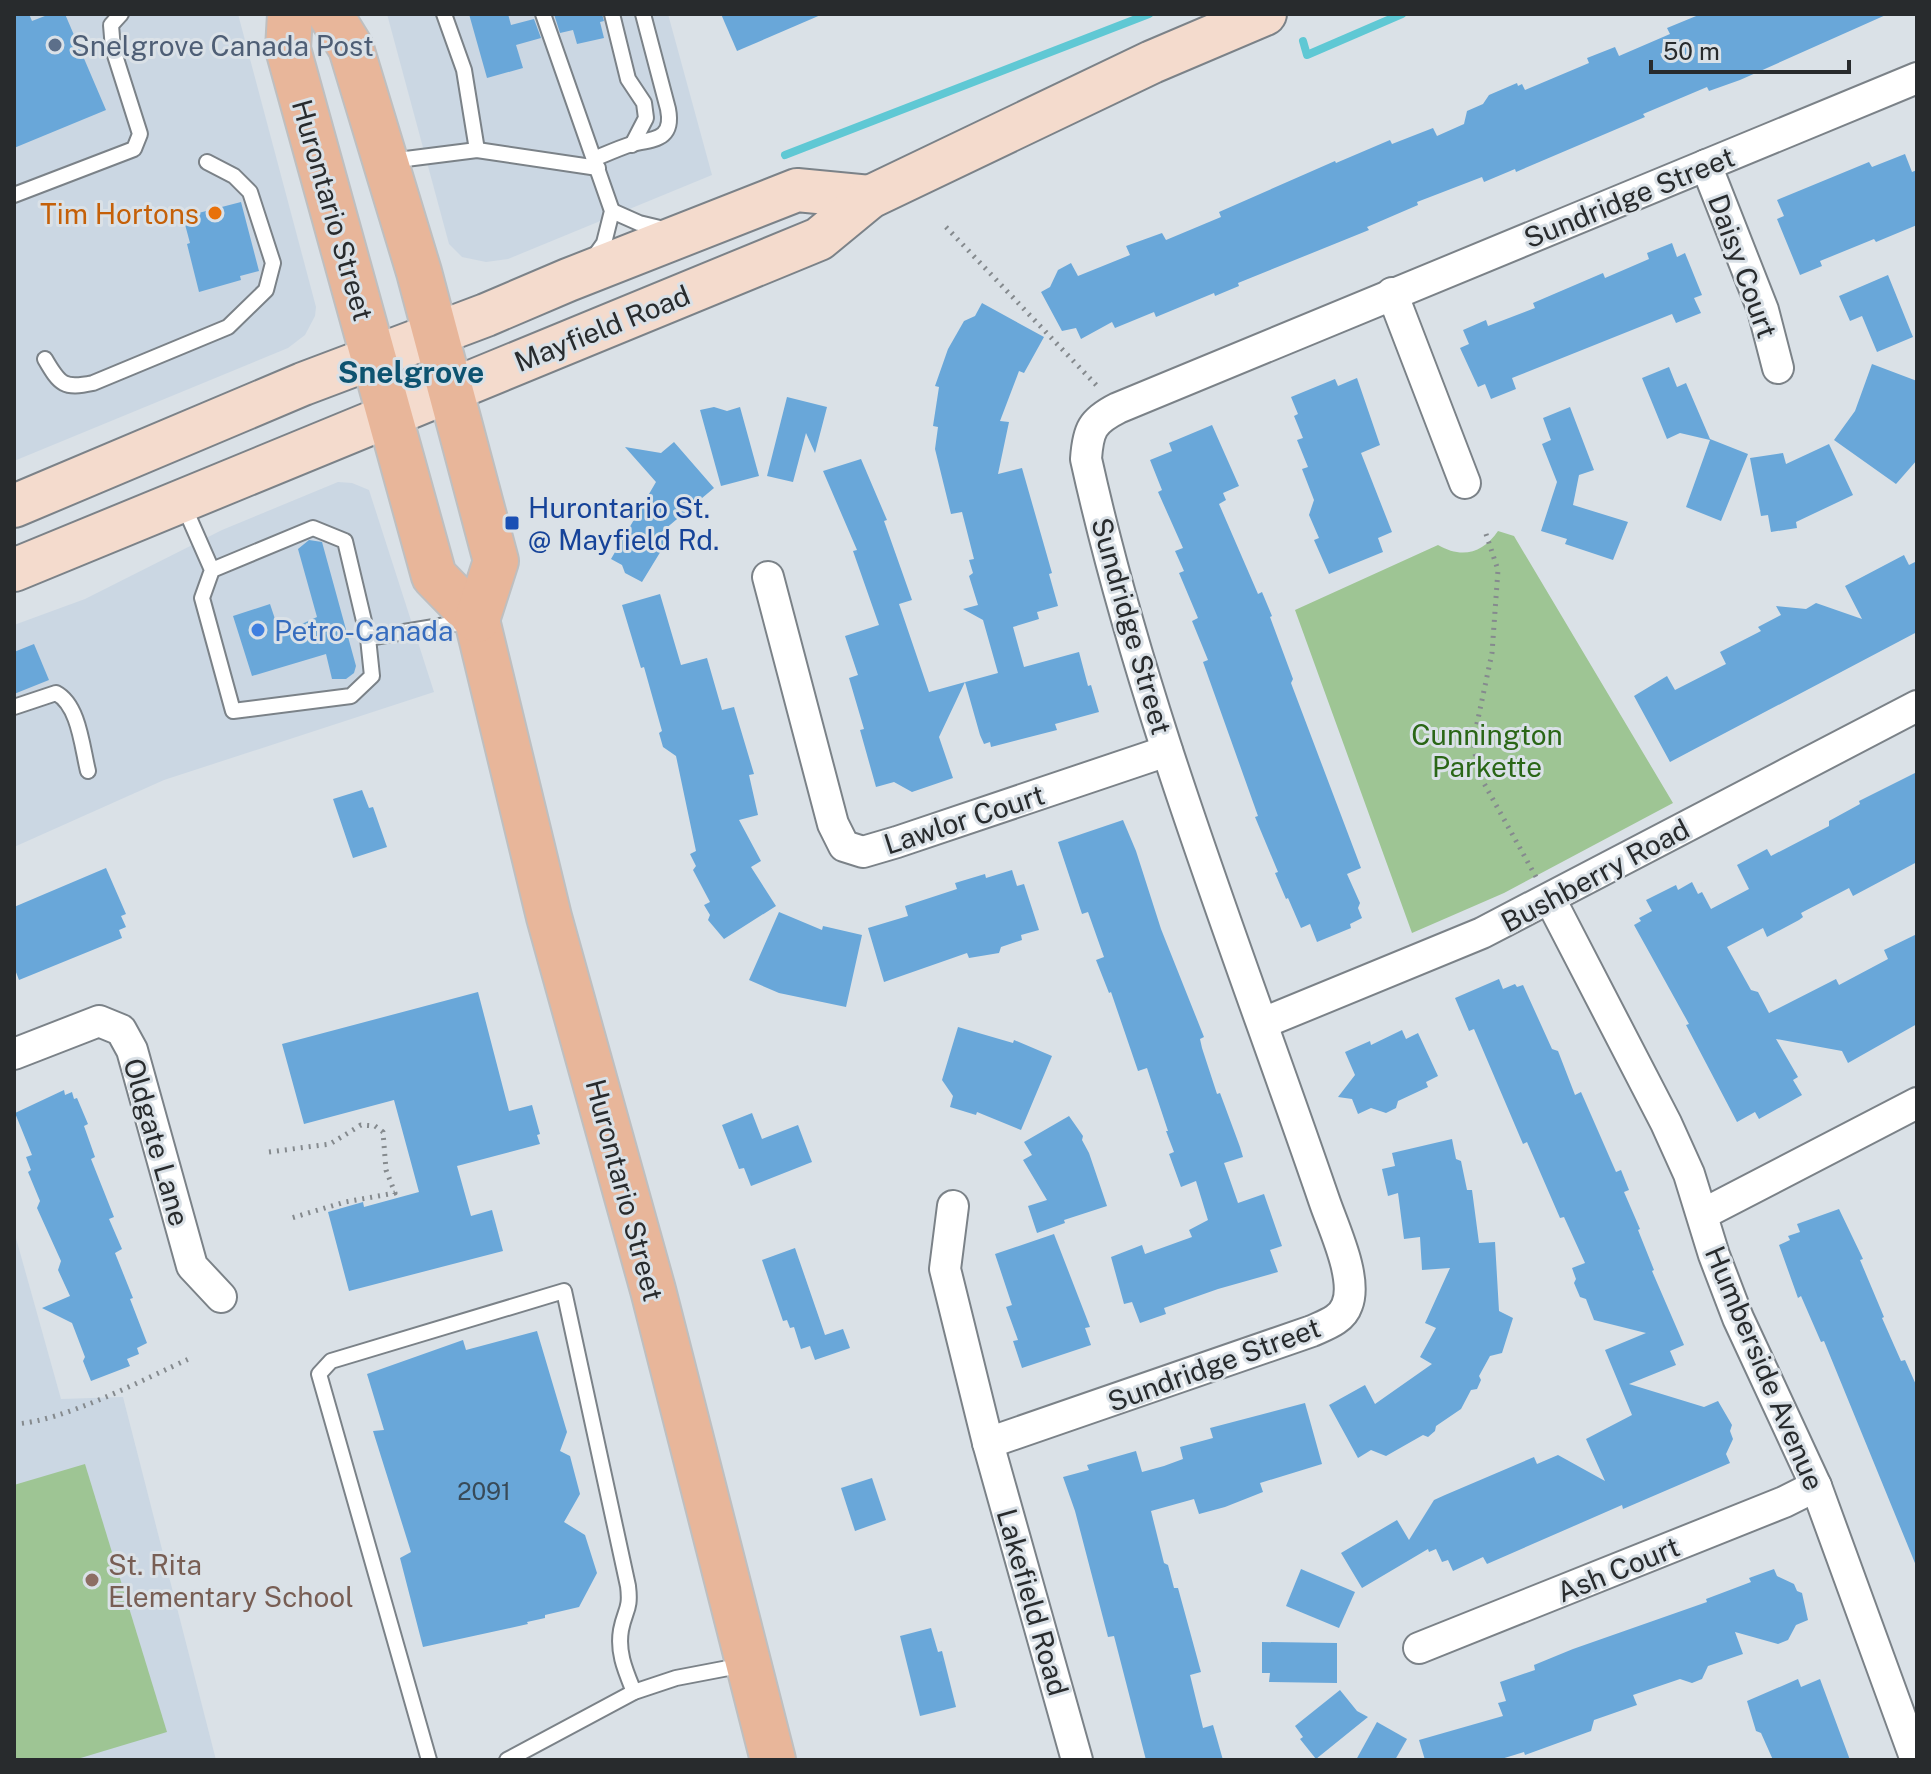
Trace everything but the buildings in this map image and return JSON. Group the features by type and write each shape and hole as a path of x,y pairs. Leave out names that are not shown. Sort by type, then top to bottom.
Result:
{"main road":[{"name":"Hurontario Street","path":"290,14 288,49 434,576 477,620 549,917 653,1290 773,1760"},
{"path":"330,14 351,48 386,162 496,561 477,620"},
{"name":"Mayfield Road","path":"14,570 819,239 870,197 1152,62 1265,14"},
{"name":"Mayfield Road","path":"14,506 303,384 797,190 870,197"}],"street":[{"name":"Sundridge Street","path":"988,1443 1312,1331 1334,1321 1347,1307 1350,1290 1349,1274 1142,673 1090,477 1087,448 1094,424 1118,408 1917,78"},
{"name":"Daisy Court","path":"1706,165 1763,310 1778,368"},
{"path":"1392,293 1465,483"},
{"name":"Lawlor Court","path":"768,577 833,824 844,846 863,852 897,842 1167,751"},
{"name":"Bushberry Road","path":"1263,1023 1482,933 1543,888 1917,706"},
{"name":"Humberside Avenue","path":"1543,888 1666,1123 1703,1214 1714,1255 1738,1318 1816,1486 1916,1760"},
{"name":"Oldgate Lane","path":"14,1054 99,1021 121,1030 132,1050 192,1266 221,1297"},
{"path":"1703,1214 1917,1103"},
{"name":"Lakefield Road","path":"953,1206 945,1269 988,1443 1077,1760"},
{"name":"Ash Court","path":"1419,1648 1784,1502 1816,1486"}],"lane":[{"path":"14,195 134,149 140,134 113,49 111,25 121,14"},
{"path":"444,14 464,70 477,150"},
{"path":"543,14 612,211 604,243 592,261 568,280"},
{"path":"612,14 628,79 644,103 646,118 632,145"},
{"path":"386,162 477,150 596,163 632,145 654,141 669,124 668,109 643,14"},
{"path":"45,359 57,379 72,387 93,383 228,327 266,290 273,263 250,192 234,176 207,162"},
{"path":"612,211 661,229 696,230"},
{"path":"182,502 212,570 202,598 233,711 351,696 372,676 368,638 345,541 313,528 212,570"},
{"path":"368,638 477,620"},
{"path":"14,707 56,693 66,698 88,771"},
{"path":"429,1760 319,1374 331,1361 564,1291 628,1586 630,1605 621,1628 619,1648 634,1692"},
{"path":"507,1760 634,1692 676,1678 748,1664"}],"path":[{"path":"946,227 1099,389"},
{"path":"1486,534 1498,570 1492,653 1474,749 1480,776 1543,888"},
{"path":"269,1152 330,1144 361,1125 375,1126 383,1132 386,1170 395,1193 345,1202 288,1219"},
{"path":"14,1424 30,1423 63,1413 191,1358"}],"shaded area":[{"path":"14,14 238,14 316,307 305,335 288,348 14,461"},
{"path":"387,14 668,14 712,175 508,259 486,262 462,257 449,244"},
{"path":"338,482 352,483 369,490 434,692 164,780 14,847 14,625 85,599 222,530"},
{"name":"St. Rita Elementary School","path":"14,1231 61,1399 123,1397 216,1760 14,1760"}],"green space":[{"name":"Cunnington Parkette","path":"1498,531 1514,536 1673,803 1504,893 1412,933 1295,610 1438,545 1464,553 1479,549"},
{"path":"85,1464 167,1732 74,1760 14,1760 14,1485"}],"waterway":[{"path":"785,155 1149,14"},
{"path":"1303,41 1307,55 1402,14"}],"place":[{"name":"Snelgrove Canada Post","path":"55,45"},
{"name":"Tim Hortons","path":"215,213"},
{"name":"Hurontario St. @ Mayfield Rd.","path":"512,523"},
{"name":"Petro-Canada","path":"258,630"},
{"name":"St. Rita Elementary School","path":"92,1580"}],"district":[{"name":"Snelgrove","path":"411,372"}]}
